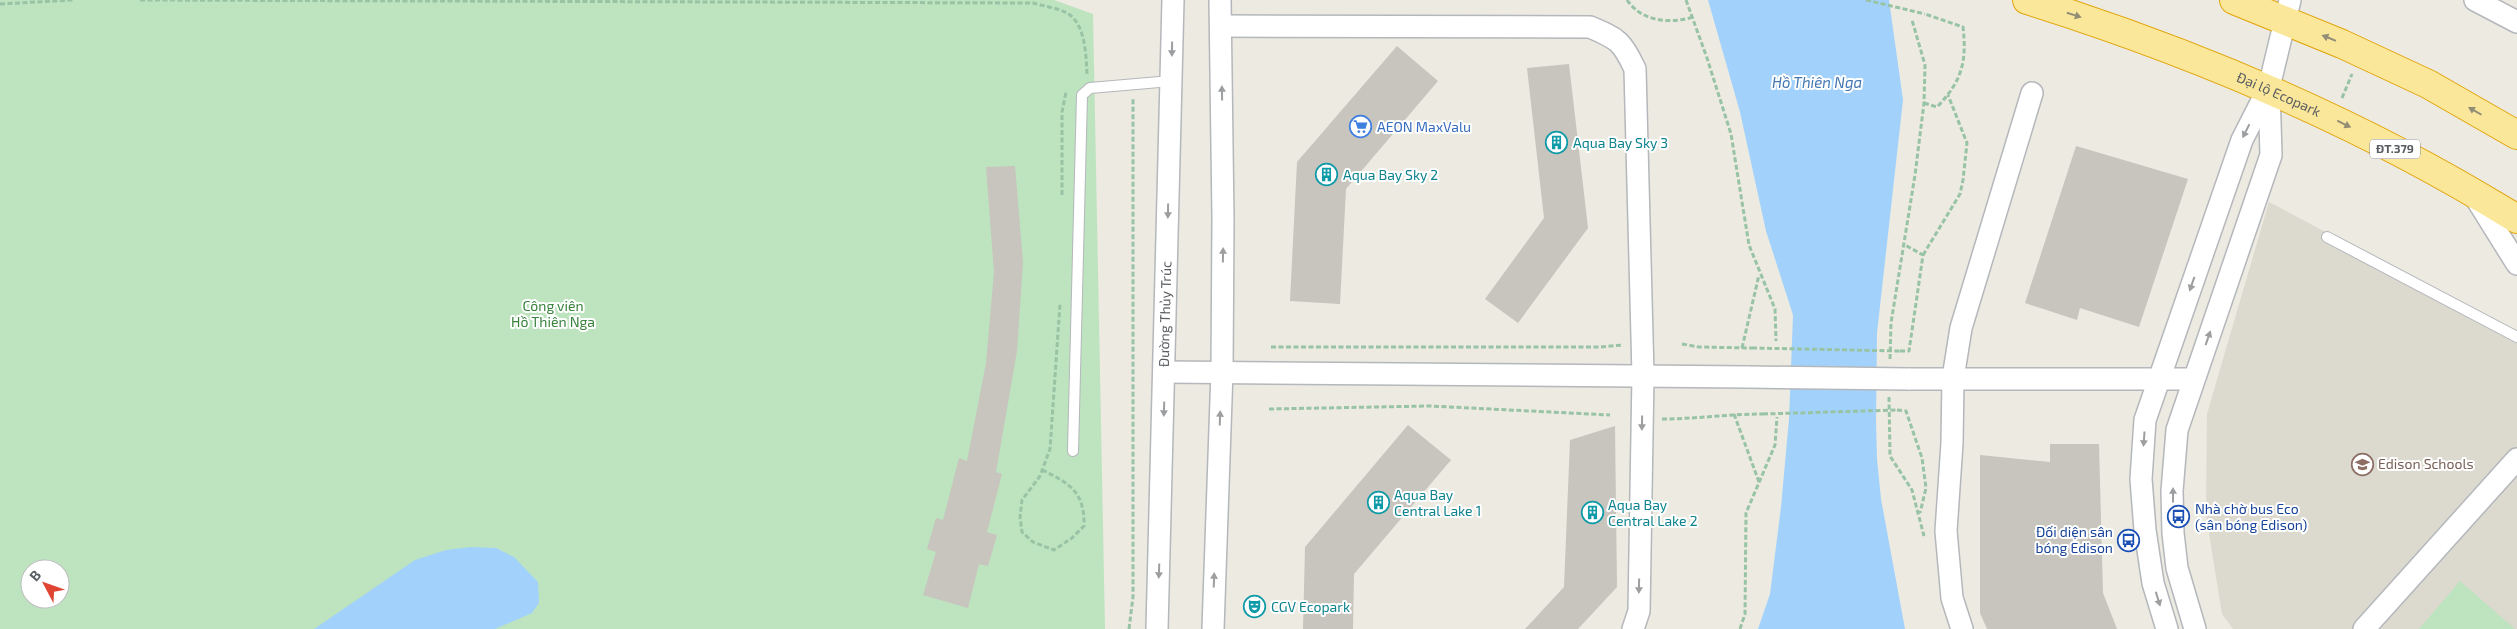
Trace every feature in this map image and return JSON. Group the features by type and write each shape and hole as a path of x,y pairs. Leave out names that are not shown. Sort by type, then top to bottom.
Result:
{"highway":[{"name":"Đại lộ Ecopark","path":"2027,0 2100,23 2268,88 2402,152 2517,219"},
{"path":"2234,0 2288,10 2349,47 2428,84 2517,135"}],"street":[{"name":"Đường Thủy Trúc","path":"1157,629 1173,0"},
{"path":"1213,629 1222,371 1223,219 1220,0"},
{"path":"2475,0 2517,22"},
{"path":"2167,629 2153,583 2145,530 2141,479 2145,420 2242,140 2268,88 2288,10"},
{"path":"1221,26 1590,27 1611,36 1624,46 1635,69 1643,375 1639,611 1633,629"},
{"path":"2195,629 2177,568 2173,533 2172,490 2177,430 2271,155 2268,88"},
{"path":"1962,629 1952,598 1946,532 1952,443 1953,378 1961,328 2032,93"},
{"path":"2470,190 2517,264"},
{"path":"1165,372 1222,371 1908,379 2194,379"},
{"path":"2364,629 2517,459"}],"lane":[{"path":"1073,451 1082,95 1090,88 1171,80"},
{"path":"2327,237 2517,337"}],"path":[{"path":"0,4 73,0"},
{"path":"140,0 1033,3 1067,13 1077,21 1087,77 1081,80"},
{"path":"1627,0 1637,11 1655,20 1676,22 1693,17"},
{"path":"1686,0 1731,134 1749,245 1775,309 1776,341"},
{"path":"1866,0 1925,14 1963,27 1966,52 1963,68 1948,95 1937,107 1924,103"},
{"path":"1890,363 1891,323 1905,245 1924,103 1925,65 1912,20"},
{"path":"2342,98 2352,74"},
{"path":"1129,629 1133,597 1133,84"},
{"path":"1062,201 1062,112 1065,94 1070,88"},
{"path":"1682,344 1699,348 1909,351 1923,255 1960,194 1963,180 1967,143 1948,95"},
{"path":"1905,245 1923,255"},
{"path":"1742,348 1760,275"},
{"path":"1042,470 1065,480 1078,495 1085,512 1084,526 1072,538 1054,550 1033,542 1022,532 1020,517 1022,500 1042,470 1050,449 1060,300"},
{"path":"1271,347 1600,347 1626,344"},
{"path":"1889,393 1890,456 1912,490 1925,540"},
{"path":"1269,408 1430,406 1610,415"},
{"path":"1659,419 1692,419 1734,414 1906,411 1922,458 1926,488 1919,514"},
{"path":"1734,414 1760,482"},
{"path":"1740,629 1745,614 1746,513 1775,445 1777,417"}],"shaded area":[{"name":"Edison Schools","path":"2269,202 2517,334 2517,629 2233,629 2222,614 2206,515 2207,414"}],"green space":[{"name":"Công viên Hồ Thiên Nga","path":"0,0 1054,0 1093,14 1105,629 0,629"},
{"path":"2460,581 2515,629 2419,629"}],"water":[{"name":"Hồ Thiên Nga","path":"1708,0 1889,0 1903,100 1877,333 1876,420 1881,499 1905,629 1758,629 1770,594 1781,507 1789,419 1793,315 1766,231 1740,112"},
{"path":"471,547 496,548 514,557 538,582 539,603 532,613 495,629 314,629 415,560 446,550"}],"building":[{"name":"Aqua Bay Sky 2","path":"1397,46 1438,81 1346,189 1340,304 1290,301 1297,162"},
{"name":"Aqua Bay Sky 3","path":"1569,64 1588,228 1518,323 1485,299 1544,218 1527,68"},
{"path":"2076,146 2188,179 2139,327 2080,308 2077,320 2025,303"},
{"path":"1015,166 1023,262 1017,351 996,472 1002,474 987,532 997,535 988,566 979,564 968,608 923,595 936,552 927,549 936,518 943,520 959,458 967,461 986,363 994,272 986,167"},
{"name":"Aqua Bay Central Lake 1","path":"1408,425 1451,460 1354,574 1353,629 1303,629 1305,547"},
{"name":"Aqua Bay Central Lake 2","path":"1615,426 1617,587 1578,629 1525,629 1564,587 1570,440"},
{"path":"2050,444 2099,444 2103,593 2117,629 1987,629 1980,613 1980,455 2050,462"}],"place":[{"name":"AEON MaxValu","path":"1361,127"},
{"name":"Aqua Bay Sky 3","path":"1557,143"},
{"name":"Aqua Bay Sky 2","path":"1327,175"},
{"name":"Edison Schools","path":"2362,464"},
{"name":"Aqua Bay Central Lake 1","path":"1378,503"},
{"name":"Aqua Bay Central Lake 2","path":"1592,513"},
{"name":"Nhà chờ bus Eco (sân bóng Edison)","path":"2179,517"},
{"name":"Đối diện sân bóng Edison","path":"2129,540"},
{"name":"CGV Ecopark","path":"1255,607"}]}
